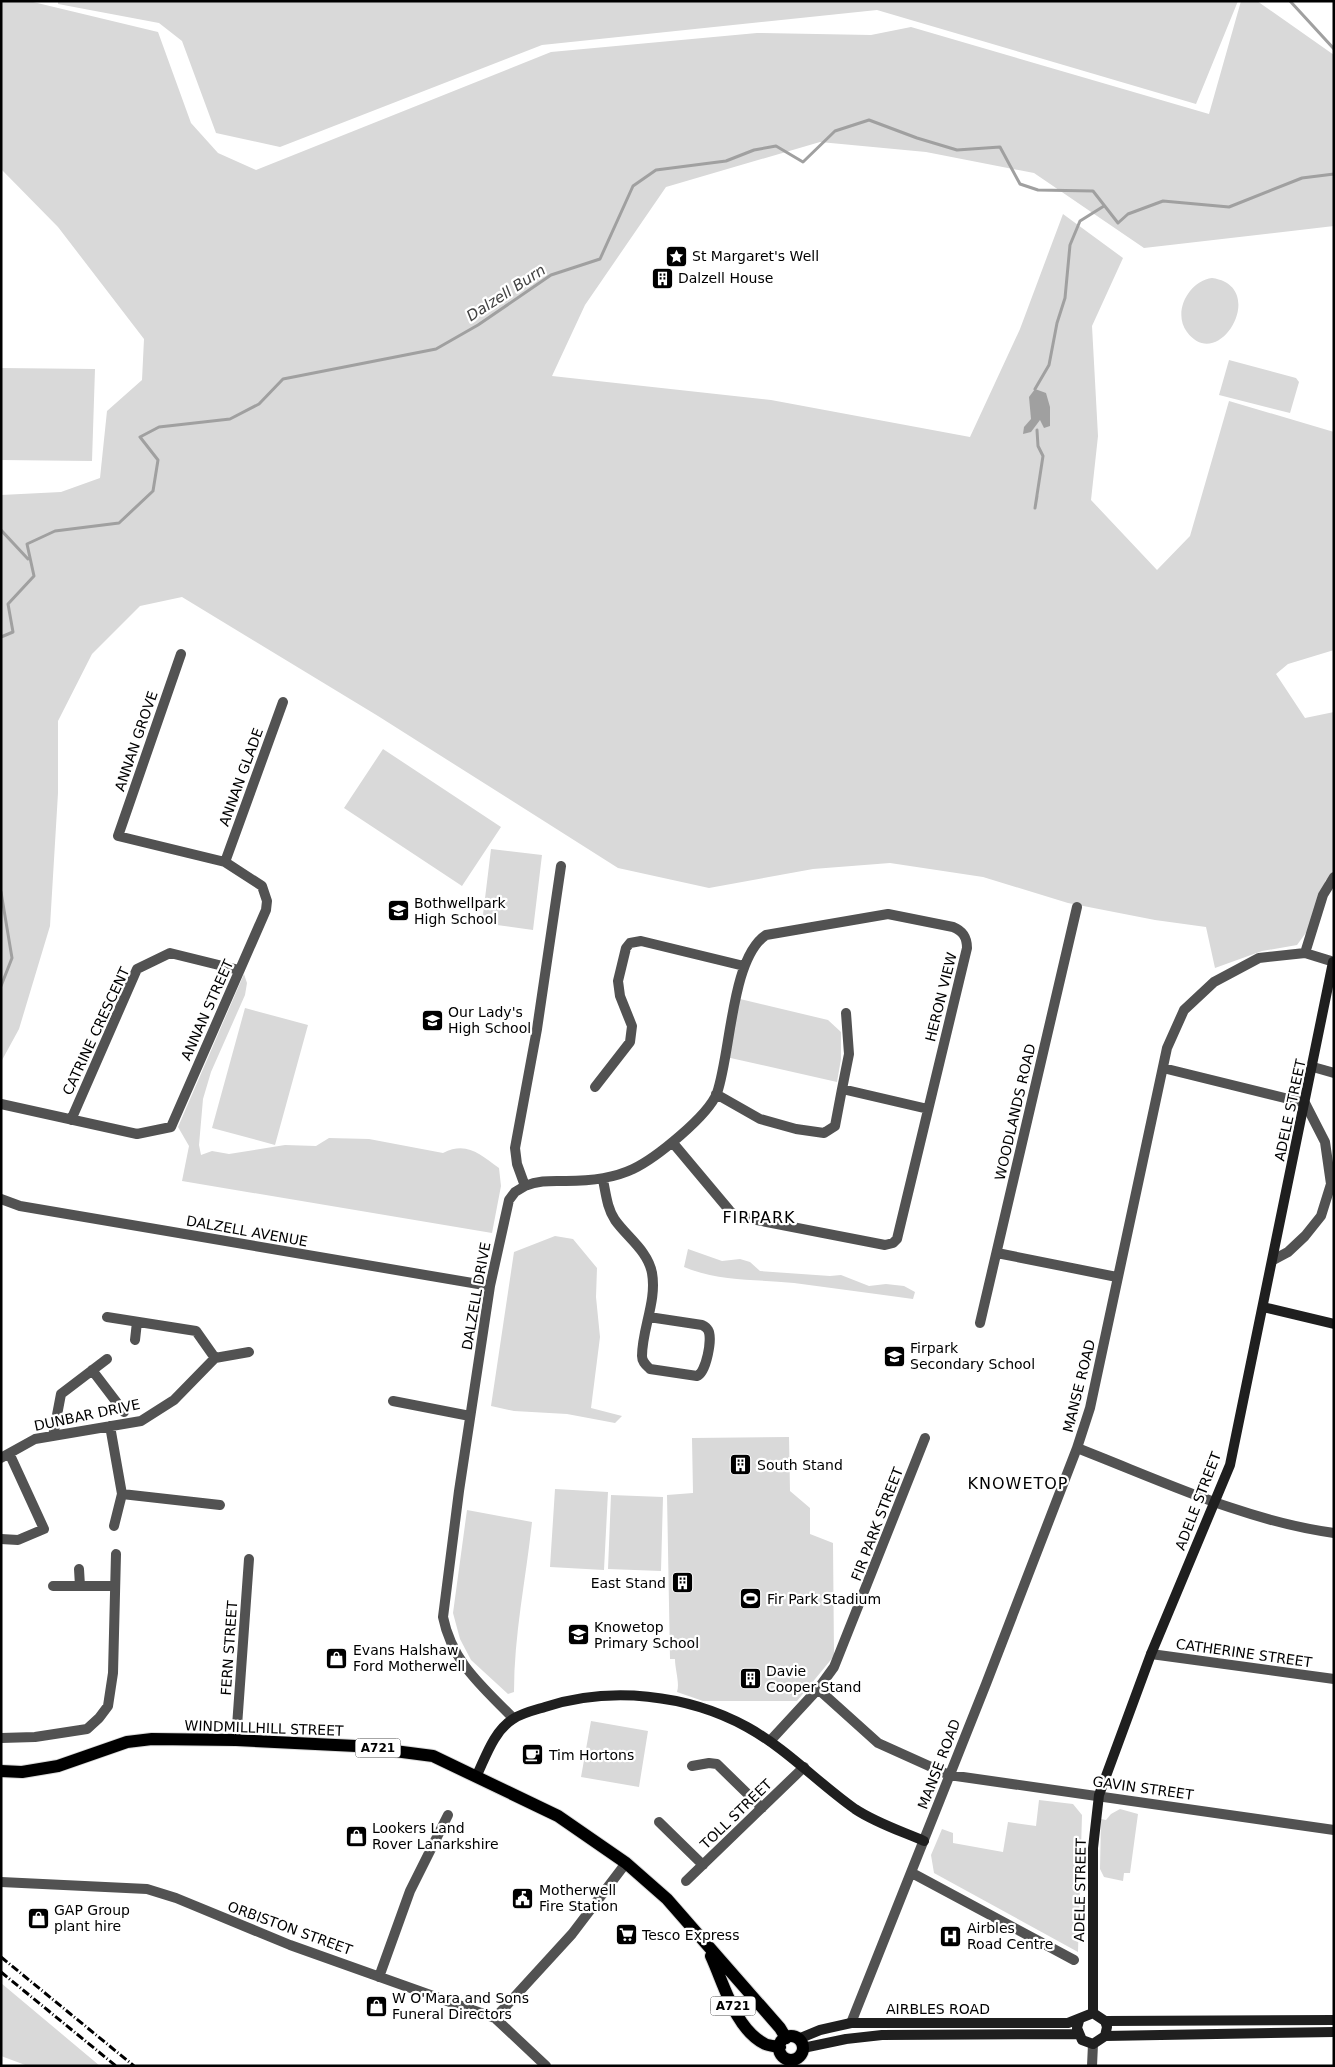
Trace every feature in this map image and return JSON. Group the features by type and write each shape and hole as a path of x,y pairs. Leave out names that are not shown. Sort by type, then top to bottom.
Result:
{"main road":[{"name":"WINDMILLHILL STREET","path":"1,1771 22,1772 58,1766 126,1742 152,1739 236,1740 409,1751 432,1756 476,1775 558,1816 626,1863 667,1899 780,2028 792,2052"},
{"path":"1,1766 22,1772"},
{"name":"WINDMILLHILL STREET","path":"706,1945 735,2010 748,2031 765,2044 792,2052"}],"street":[{"name":"ANNAN GROVE","path":"118,836 181,654"},
{"name":"ANNAN GLADE","path":"225,862 282,702"},
{"name":"ANNAN STREET","path":"1,1104 137,1134 171,1127 266,910 267,901 262,886 225,862 118,836"},
{"path":"525,1186 517,1164 515,1148 537,1029 561,866"},
{"path":"1305,953 1323,895 1334,877"},
{"name":"WOODLANDS ROAD","path":"980,1323 1077,907"},
{"name":"HERON VIEW","path":"525,1186 547,1180 603,1180 634,1169 672,1143 693,1123 716,1094 744,966 753,946 766,936 776,932 888,914 960,930 967,940 967,948 897,1239 893,1244 875,1243 736,1216 672,1143"},
{"path":"595,1087 630,1042 632,1026 620,996 618,981 626,948 630,943 641,941 744,966"},
{"name":"CATRINE CRESCENT","path":"71,1120 137,970 170,953 239,970"},
{"name":"MANSE ROAD","path":"851,2023 912,1872 1077,1448 1090,1408 1167,1048 1184,1010 1214,982 1259,958 1305,953 1334,962"},
{"name":"ADELE STREET","path":"1093,2014 1093,1848 1099,1795 1151,1654 1230,1465 1334,962"},
{"path":"716,1094 760,1119 796,1129 824,1133 835,1126 849,1054 846,1013"},
{"path":"1313,1067 1334,1073"},
{"path":"1163,1068 1305,1103 1325,1142 1331,1191 1321,1216 1288,1252 1273,1260"},
{"path":"842,1089 928,1109"},
{"path":"603,1180 608,1205 645,1254 652,1272 649,1317 642,1358 645,1364 650,1369 698,1376 702,1374 705,1370 710,1336 708,1329 702,1325 649,1317"},
{"name":"DALZELL DRIVE","path":"514,1718 455,1654 447,1636 443,1617 470,1416 490,1286 510,1200 515,1192 525,1186"},
{"name":"DALZELL AVENUE","path":"1,1199 20,1206 490,1286"},
{"path":"996,1252 1117,1277"},
{"path":"1263,1306 1334,1324"},
{"path":"107,1317 196,1331 215,1358 249,1352"},
{"path":"135,1340 138,1322"},
{"name":"DUNBAR DRIVE","path":"6,1456 36,1439 141,1420 174,1400 215,1358"},
{"path":"53,1436 61,1394 107,1359"},
{"path":"92,1370 124,1412"},
{"path":"393,1401 470,1416"},
{"path":"110,1426 122,1494 114,1526"},
{"name":"FIR PARK STREET","path":"770,1741 818,1689 834,1667 925,1438"},
{"path":"1077,1448 1215,1501 1303,1529 1334,1533"},
{"path":"1,1539 18,1540 44,1529 6,1456"},
{"path":"122,1494 220,1505"},
{"path":"1,1738 36,1737 87,1729 100,1718 108,1706 113,1673 116,1554"},
{"name":"FERN STREET","path":"236,1740 249,1559"},
{"path":"80,1569 80,1586"},
{"path":"54,1586 115,1586"},
{"name":"CATHERINE STREET","path":"1151,1654 1334,1679"},
{"name":"GAVIN STREET","path":"818,1689 878,1743 949,1775 1334,1830"},
{"path":"476,1775 496,1736 514,1718 570,1700 618,1696 649,1698 687,1704 708,1710 747,1727 770,1741 856,1810 924,1841"},
{"path":"692,1766 709,1763 717,1764 762,1808"},
{"name":"TOLL STREET","path":"686,1881 804,1768"},
{"path":"379,1977 410,1891 448,1815"},
{"path":"659,1822 703,1866"},
{"path":"495,2018 572,1934 626,1863"},
{"path":"912,1872 1074,1960"},
{"name":"ORBISTON STREET","path":"1,1882 147,1890 176,1898 206,1912 495,2018 546,2066"},
{"path":"1093,2014 1105,2021 1334,2020"},
{"name":"AIRBLES ROAD","path":"792,2052 820,2030 851,2023 1068,2023 1093,2014"},
{"path":"1079,2020 1078,2034 1082,2040 1093,2044"},
{"path":"1105,2021 1107,2027 1105,2036"},
{"path":"1093,2044 1105,2036 1334,2032"},
{"name":"AIRBLES ROAD","path":"792,2052 846,2039 882,2035 1078,2034"},
{"path":"1092,2066 1093,2044"}],"shaded area":[{"path":"1,1 29,1 158,32 191,123 218,153 256,170 551,52 757,33 871,35 911,27 1209,114 1241,1 1257,1 1334,55 1334,226 1144,248 1034,173 926,152 820,142 666,187 585,305 552,376 771,400 970,437 1020,329 1063,214 1123,258 1092,326 1098,436 1091,500 1157,570 1190,536 1229,401 1334,432 1334,650 1288,664 1276,674 1305,718 1334,712 1334,872 1325,881 1324,908 1297,945 1262,951 1215,968 1206,927 1155,920 1068,903 983,877 890,863 813,869 709,888 618,868 378,716 182,597 140,606 92,654 58,721 58,793 50,926 19,1029 1,1062 1,495 61,492 100,478 107,411 142,380 144,339 58,227 1,169"},
{"path":"58,1 1238,1 1196,104 877,10 542,45 280,147 216,133 182,41 159,23 58,4"},
{"path":"1212,278 1229,284 1237,296 1238,310 1233,324 1224,336 1213,343 1200,342 1187,332 1181,316 1182,307 1190,291 1196,285"},
{"path":"1229,360 1296,378 1299,382 1290,413 1219,395"},
{"path":"1,368 95,369 92,461 1,460"},
{"path":"1035,389 1046,393 1050,407 1050,426 1044,428 1040,420 1031,432 1023,434 1024,427 1031,419 1029,397"},
{"path":"383,749 501,827 462,886 344,808"},
{"path":"491,849 542,855 533,930 482,923"},
{"path":"244,974 247,983 245,995 211,1072 203,1099 199,1145 201,1155 212,1151 229,1154 285,1145 316,1146 329,1138 369,1139 443,1153 459,1148 466,1149 479,1154 499,1168 501,1186 492,1233 182,1181 189,1146 178,1127"},
{"path":"740,999 828,1020 841,1032 841,1059 837,1082 726,1057"},
{"path":"245,1008 308,1025 275,1145 212,1128"},
{"path":"555,1236 573,1239 597,1268 596,1297 600,1337 591,1408 622,1416 615,1423 567,1414 514,1411 491,1406 514,1252"},
{"path":"688,1249 722,1261 740,1259 750,1262 760,1271 830,1276 841,1275 869,1286 886,1284 904,1286 915,1292 913,1299 794,1283 725,1278 684,1267"},
{"name":"Fir Park Stadium","path":"789,1437 790,1491 810,1508 810,1534 833,1543 834,1656 797,1701 703,1701 677,1692 675,1659 670,1659 667,1495 693,1493 692,1438"},
{"path":"555,1489 608,1492 604,1570 550,1567"},
{"path":"611,1495 663,1497 661,1571 608,1569"},
{"path":"467,1510 532,1522 518,1628 514,1692 508,1694 471,1660 460,1639 453,1613"},
{"path":"591,1721 648,1731 639,1787 581,1777"},
{"path":"1039,1800 1073,1804 1082,1815 1078,1952 934,1873 931,1855 942,1829 953,1833 953,1843 1003,1852 1008,1822 1036,1826"},
{"path":"1120,1809 1138,1814 1130,1873 1124,1873 1123,1881 1104,1877 1100,1869 1101,1819 1106,1820 1111,1814"},
{"path":"1,1983 100,2066 28,2066 1,2056"}],"waterway":[{"name":"Dalzell Burn","path":"1290,1 1334,49"},
{"name":"Dalzell Burn","path":"1,637 13,632 8,604 34,576 27,544 55,531 119,523 153,491 158,460 140,437 159,427 230,419 259,404 283,379 436,349 478,325 551,275 600,259 633,186 656,170 726,161 754,150 776,146 803,162 835,131 869,120 917,138 957,150 1000,147 1020,184 1038,190 1093,191 1118,223 1128,214 1163,201 1229,207 1302,178 1334,174"},
{"path":"1035,389 1049,365 1057,323 1065,298 1070,245 1080,221 1104,206"},
{"path":"1037,430 1038,446 1043,456 1035,508 1037,496"},
{"path":"1,530 28,559"},
{"path":"1,892 12,958 1,986"}],"railway":[{"path":"1,1957 134,2066"},
{"path":"1,1972 116,2066"}],"place":[{"name":"St Margaret's Well","path":"676,256"},
{"name":"Dalzell House","path":"662,278"},
{"name":"Bothwellpark High School","path":"398,911"},
{"name":"Our Lady's High School","path":"432,1020"},
{"name":"Firpark Secondary School","path":"894,1356"},
{"name":"South Stand","path":"741,1465"},
{"name":"East Stand","path":"682,1583"},
{"name":"Fir Park Stadium","path":"751,1599"},
{"name":"Knowetop Primary School","path":"578,1635"},
{"name":"Evans Halshaw Ford Motherwell","path":"337,1658"},
{"name":"Davie Cooper Stand","path":"750,1679"},
{"name":"Tim Hortons","path":"533,1755"},
{"name":"Lookers Land Rover Lanarkshire","path":"356,1836"},
{"name":"Motherwell Fire Station","path":"523,1898"},
{"name":"GAP Group plant hire","path":"38,1918"},
{"name":"Tesco Express","path":"626,1935"},
{"name":"Airbles Road Centre","path":"951,1936"},
{"name":"W O'Mara and Sons Funeral Directors","path":"376,2006"}],"district":[{"name":"FIRPARK","path":"759,1217"},
{"name":"KNOWETOP","path":"1018,1483"}]}
